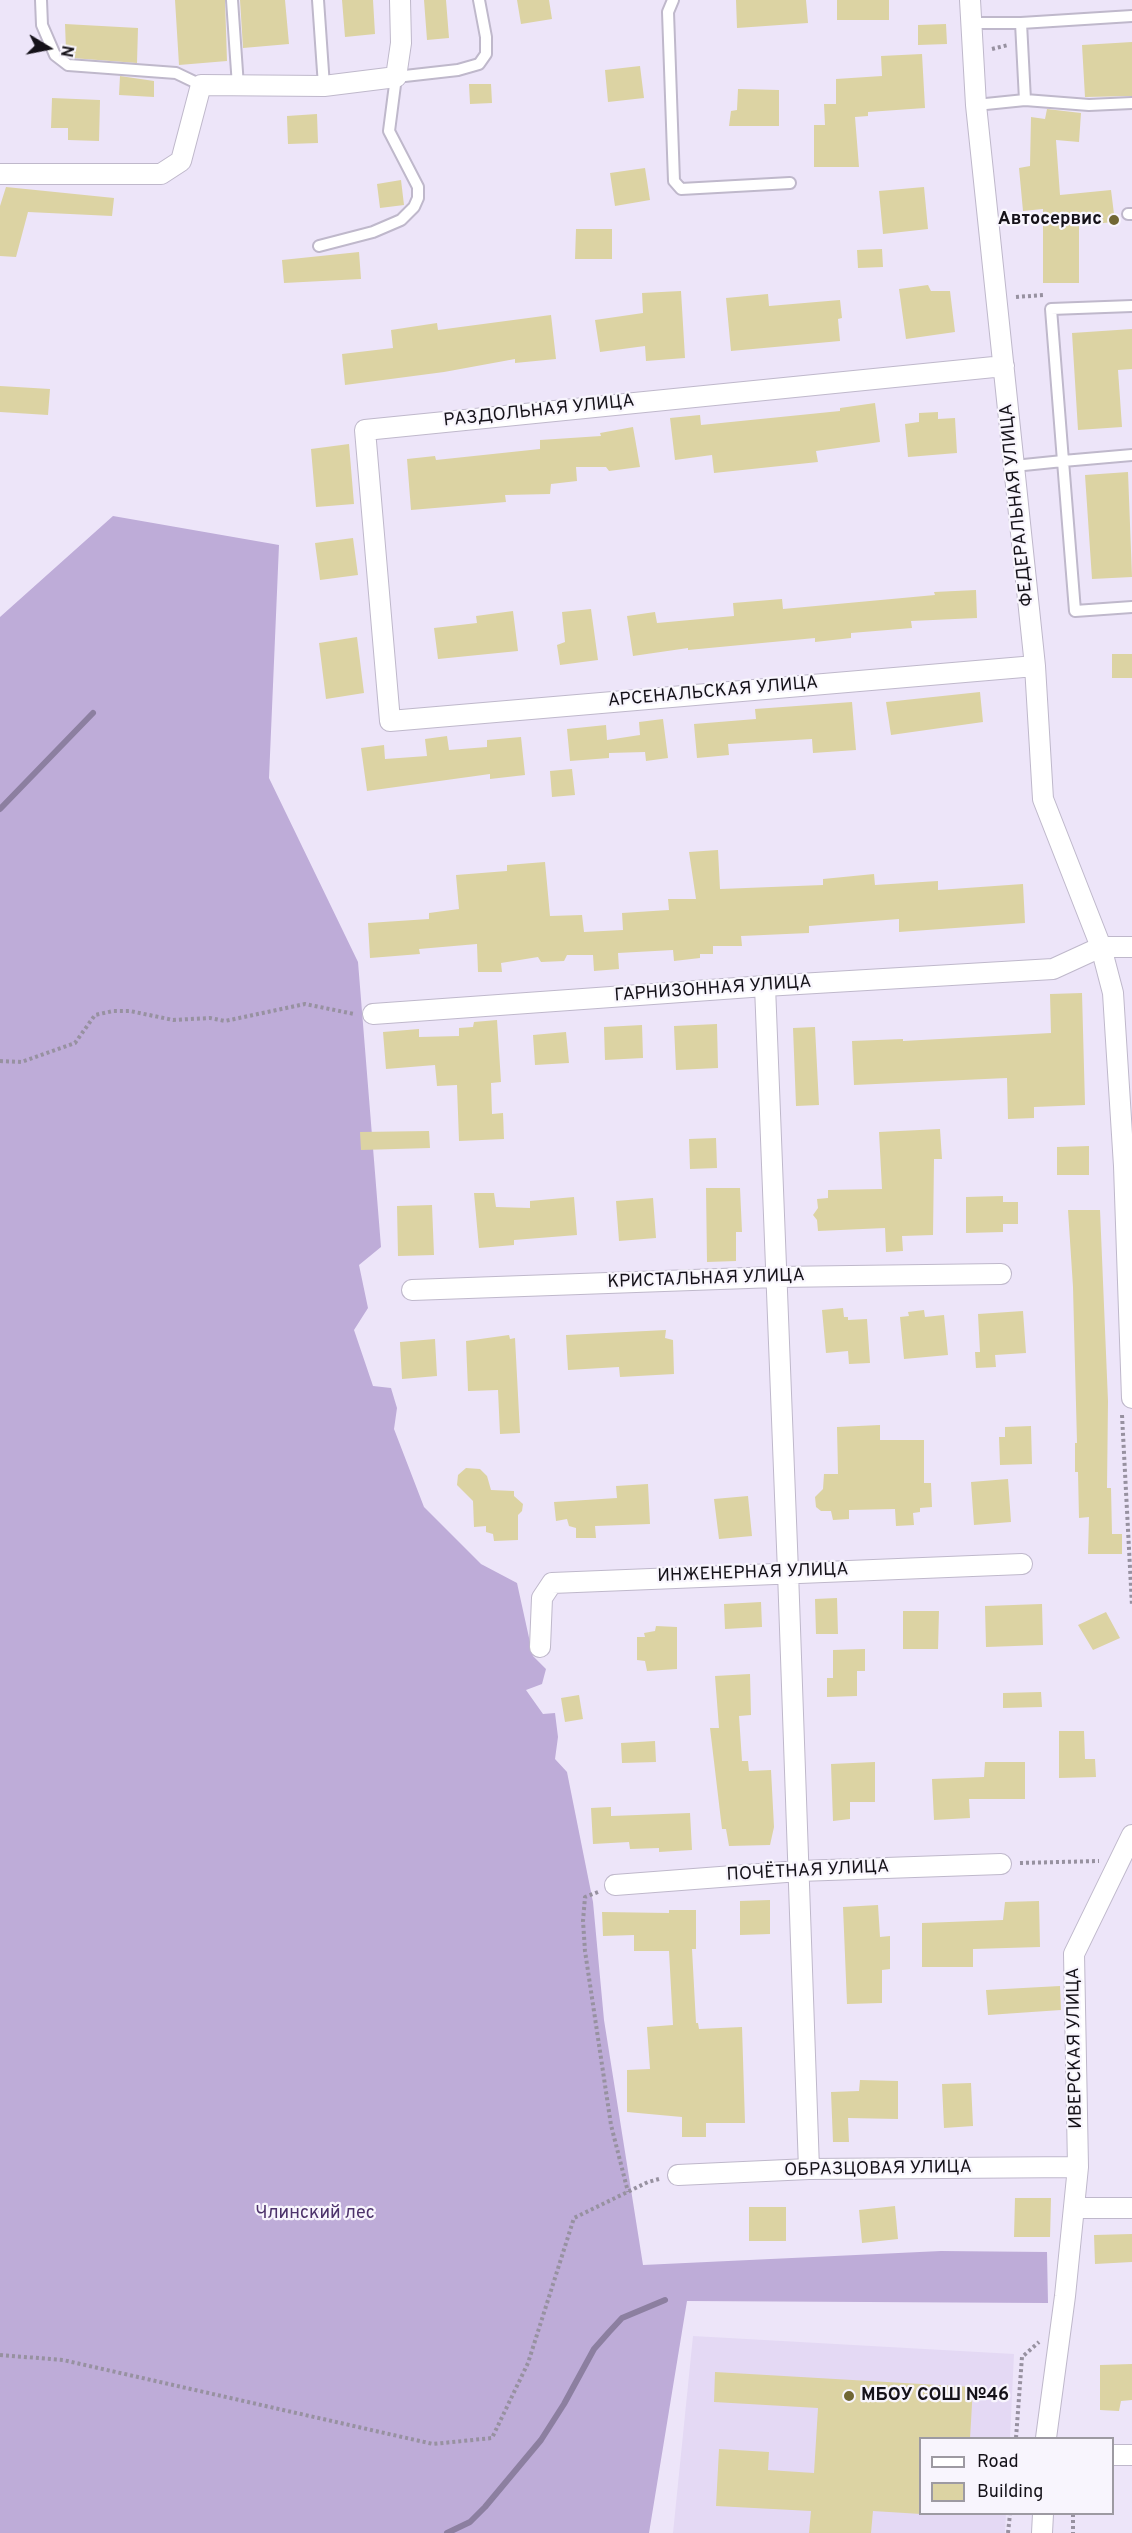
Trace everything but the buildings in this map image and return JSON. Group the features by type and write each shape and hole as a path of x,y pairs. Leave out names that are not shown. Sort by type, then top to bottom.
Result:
{"street":[{"path":"0,174 161,174 181,161 201,85 324,86 396,77 401,43 400,0"},
{"name":"ФЕДЕРАЛЬНАЯ УЛИЦА","path":"970,0 976,105 1035,666 1043,799 1101,947"},
{"name":"РАЗДОЛЬНАЯ УЛИЦА","path":"390,721 365,430 1004,366"},
{"name":"АРСЕНАЛЬСКАЯ УЛИЦА","path":"390,721 1035,666"},
{"path":"1127,1405 1128,1166 1113,993 1101,947 1132,947"},
{"name":"ГАРНИЗОННАЯ УЛИЦА","path":"373,1014 765,986 1053,969 1101,947"},
{"path":"765,986 809,2169"},
{"name":"КРИСТАЛЬНАЯ УЛИЦА","path":"412,1290 776,1277 1001,1274"},
{"name":"ИНЖЕНЕРНАЯ УЛИЦА","path":"540,1647 543,1598 552,1583 1022,1564"},
{"name":"ИВЕРСКАЯ УЛИЦА","path":"1046,2437 1075,2208 1078,2167 1074,1954 1132,1835"},
{"name":"ПОЧЁТНАЯ УЛИЦА","path":"615,1885 799,1871 1001,1864"},
{"name":"ОБРАЗЦОВАЯ УЛИЦА","path":"678,2175 809,2169 1078,2167"},
{"path":"1075,2208 1132,2208"},
{"path":"1114,2455 1132,2455"},
{"path":"1042,2533 1043,2515"}],"lane":[{"path":"41,0 42,25 55,55 68,65 176,73 201,85"},
{"path":"232,0 238,86"},
{"path":"318,0 324,86"},
{"path":"318,246 373,232 401,220 414,207 418,198 418,187 389,131 396,77 458,70 479,64 486,54 486,37 479,0"},
{"path":"673,0 668,12 674,181 681,189 790,183"},
{"path":"970,23 1021,23 1132,16"},
{"path":"1021,23 1025,100"},
{"path":"976,105 1025,100 1089,105 1132,103"},
{"path":"1132,306 1051,309 1075,611 1132,607"},
{"path":"1014,466 1132,455"}],"path":[{"path":"0,1061 21,1062 75,1042 96,1015 113,1011 130,1011 173,1020 210,1018 225,1021 305,1004 352,1014 373,1014"},
{"path":"1127,1405 1132,1606"},
{"path":"1001,1864 1100,1861"},
{"path":"615,1885 585,1897 583,1921 585,1951 604,2080 616,2151 628,2192"},
{"path":"0,2355 63,2360 434,2444 492,2438 528,2364 574,2218 648,2182 678,2175"},
{"path":"1008,2533 1010,2515"},
{"path":"1073,2515 1073,2533"}],"shaded area":[{"name":"МБОУ СОШ №46","path":"693,2336 1014,2354 1010,2437 919,2437 919,2515 1006,2515 1005,2533 673,2533"}],"green space":[{"name":"Члинский лес","path":"113,516 279,545 269,778 358,962 381,1247 359,1265 368,1308 354,1330 373,1386 391,1388 397,1408 394,1429 424,1507 481,1564 517,1583 533,1656 546,1669 542,1684 526,1690 543,1714 555,1713 558,1737 555,1759 567,1772 593,1902 604,2020 643,2265 941,2251 1047,2252 1048,2303 687,2301 649,2533 0,2533 0,617"}],"waterway":[{"path":"0,809 93,713"},
{"path":"447,2533 470,2522 541,2440 594,2349 622,2318 665,2300"}],"place":[{"name":"Автосервис","path":"1114,220"},
{"name":"МБОУ СОШ №46","path":"849,2396"}]}
